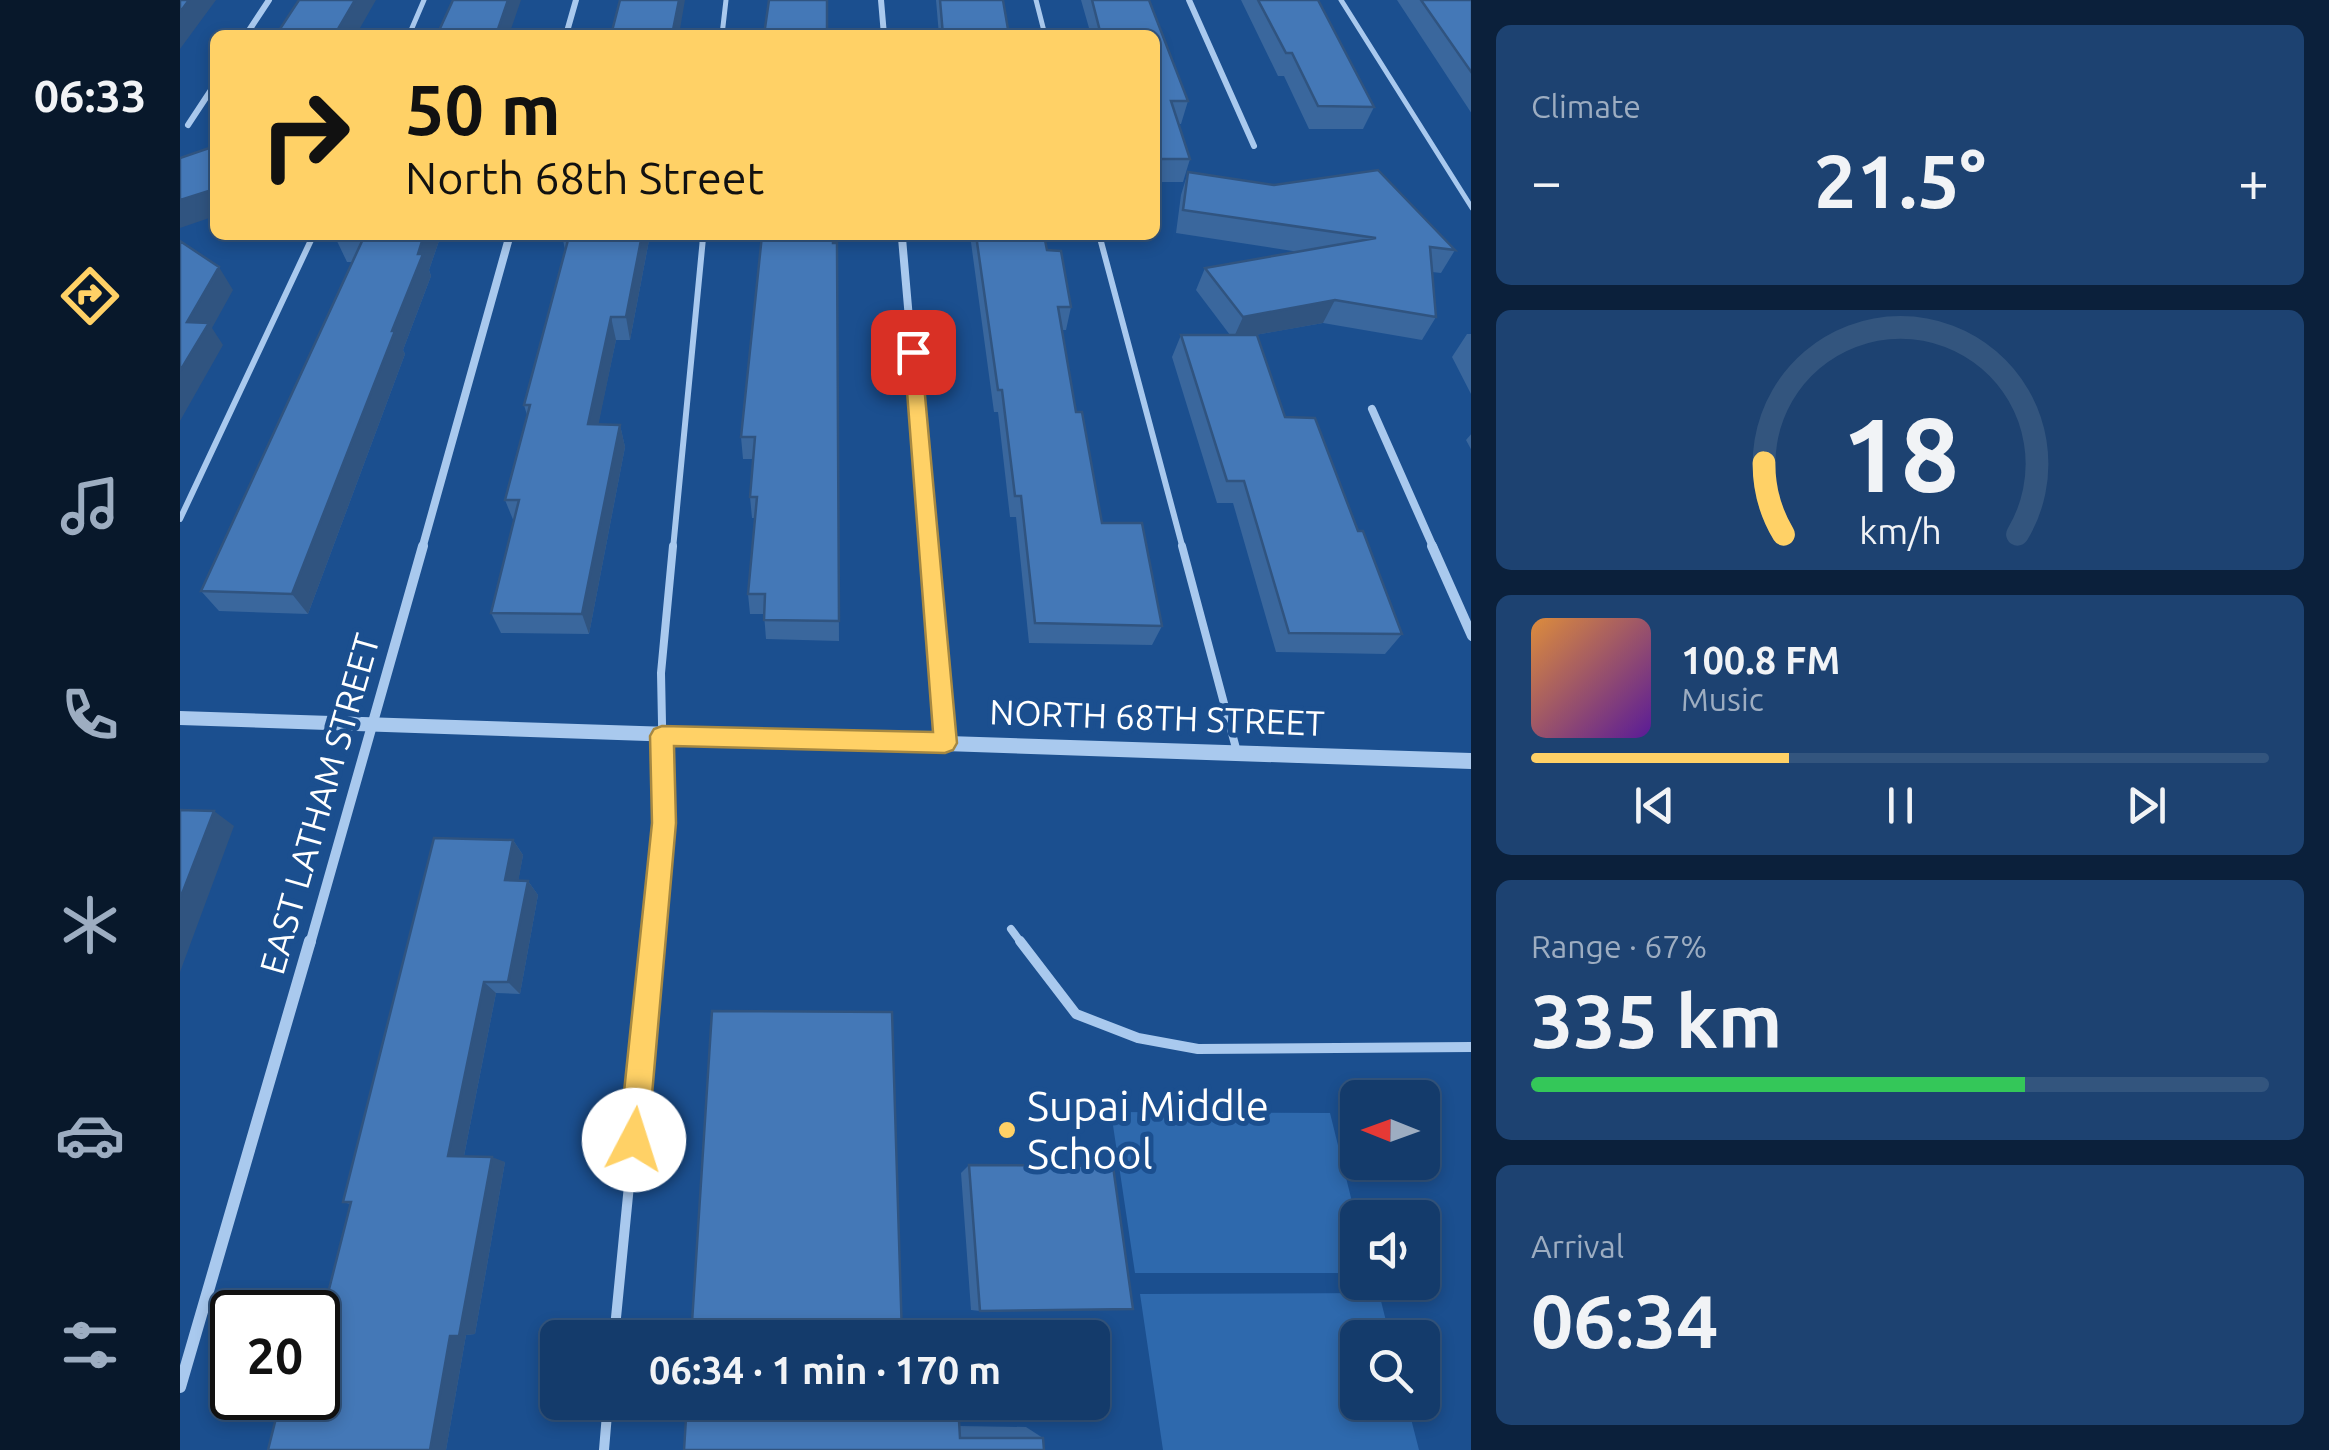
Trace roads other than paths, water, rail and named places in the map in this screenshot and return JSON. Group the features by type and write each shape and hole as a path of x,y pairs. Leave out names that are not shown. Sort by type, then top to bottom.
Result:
{"street":[{"path":"249,30 269,0"},
{"path":"567,30 576,0"},
{"path":"881,0 884,30"},
{"path":"1188,0 1254,146"},
{"path":"188,124 210,91"},
{"name":"EAST LATHAM STREET","path":"180,1387 509,240"},
{"path":"902,240 945,743"},
{"path":"1372,409 1471,634"},
{"name":"NORTH 68TH STREET","path":"180,718 1471,761"}],"lane":[{"path":"411,30 424,0"},
{"path":"723,30 726,0"},
{"path":"1036,0 1044,30"},
{"path":"1341,0 1471,206"},
{"path":"180,519 312,240"},
{"path":"616,1320 664,823 661,673 702,240"},
{"path":"1100,240 1238,754"},
{"path":"1011,929 1076,1014 1138,1038 1198,1049 1471,1047"},
{"path":"604,1450 606,1420"}],"place":[{"name":"Supai Middle School","path":"1007,1130"}]}
